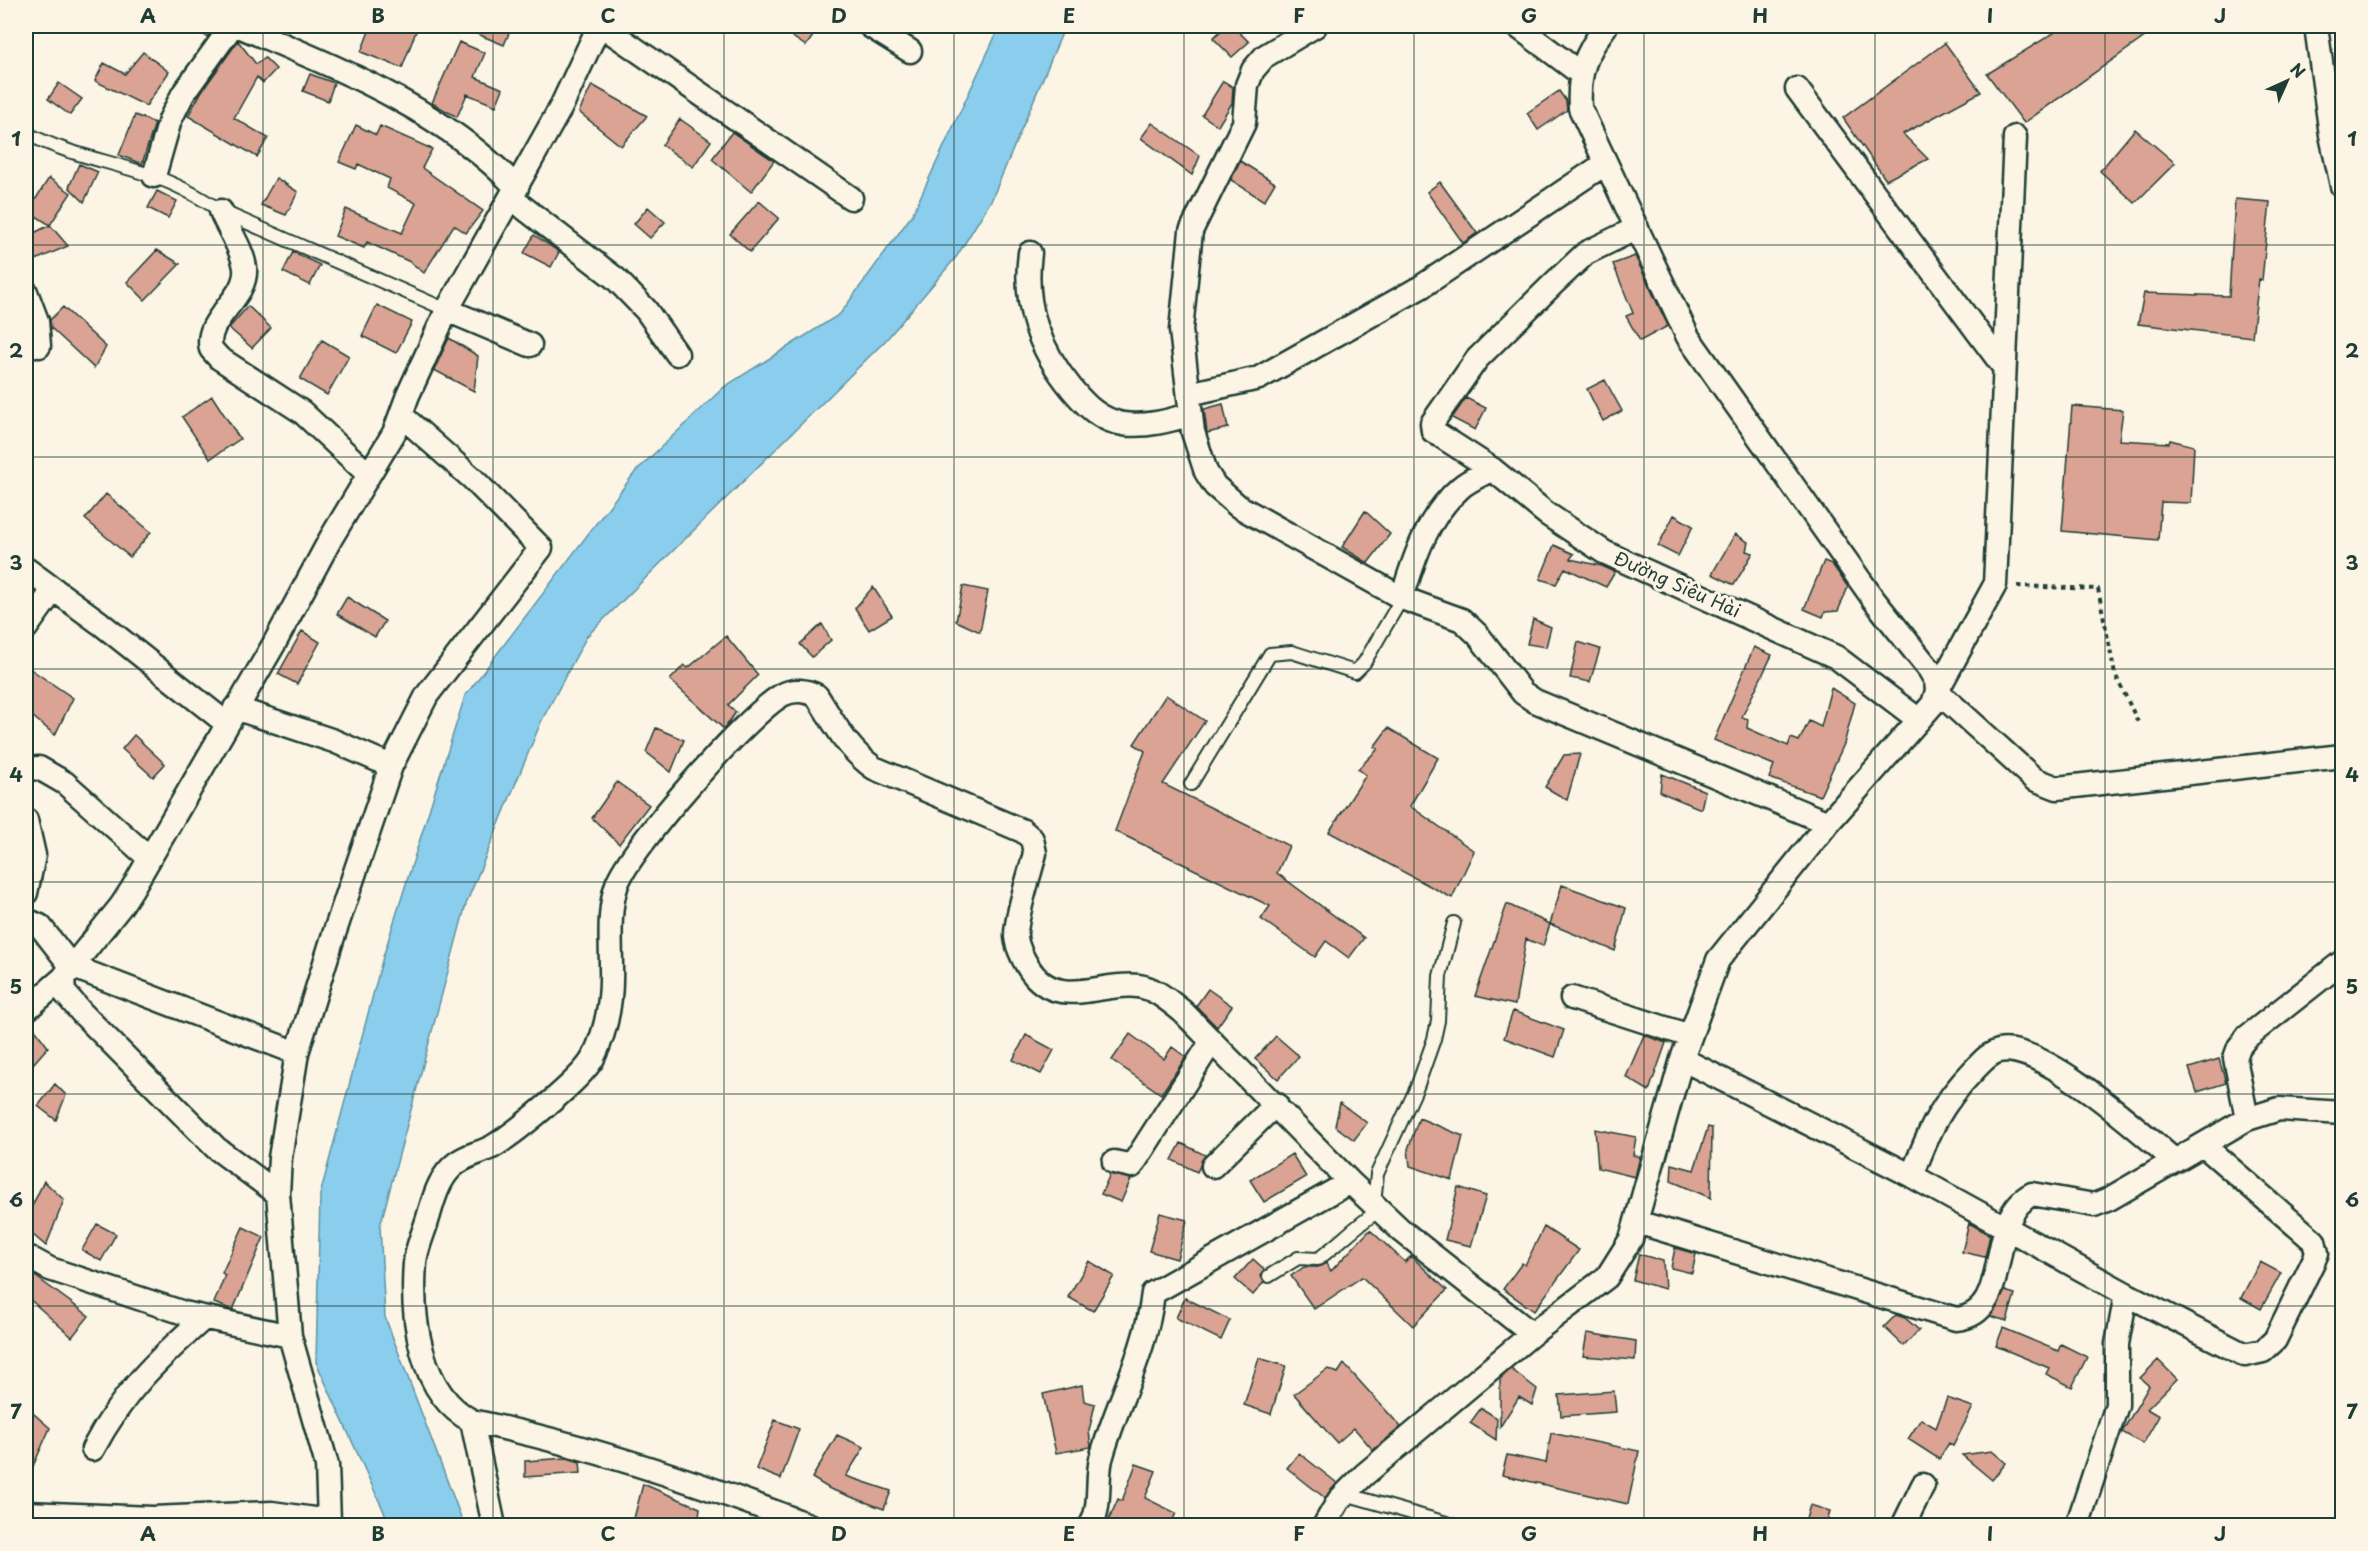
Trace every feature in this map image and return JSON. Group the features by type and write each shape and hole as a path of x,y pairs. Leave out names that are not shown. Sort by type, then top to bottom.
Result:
{"street":[{"path":"154,176 170,120 183,94 232,26"},
{"path":"239,26 377,85 480,152 514,193 616,279 646,310 677,354"},
{"path":"26,1010 67,972 121,906 149,858 402,416 408,395 447,310 561,107 600,26 851,198"},
{"path":"870,26 910,51"},
{"path":"1315,26 1265,56 1253,70 1247,85 1244,123 1191,231 1181,330 1193,432 1206,472 1228,499 1402,598 1462,620 1478,635 1523,693 1535,701 1828,824"},
{"path":"1517,26 1581,74"},
{"path":"1606,26 1584,59 1580,108 1688,337 1874,600 1929,669 1936,681 1937,691 2034,779 2057,788 2343,756"},
{"path":"2316,26 2331,135 2343,186"},
{"path":"1797,89 2003,366"},
{"path":"1324,1526 1329,1513 1345,1494 1532,1334 1607,1277 1622,1256 1637,1222 1682,1059 1718,960 1828,824 1933,704 1937,691 1995,585 2015,137"},
{"path":"1030,253 1027,275 1036,331 1054,368 1085,404 1107,419 1122,424 1164,422 1190,404 1259,378 1421,287 1606,163"},
{"path":"221,212 243,259 245,274 240,288 213,330 211,349 219,358 302,412 369,474"},
{"name":"Đường Siêu Hài","path":"1636,228 1586,253 1477,359 1432,423 1433,431 1492,469 1547,514 1604,552 1836,657 1919,720"},
{"path":"26,292 37,321 39,346"},
{"path":"447,310 530,345"},
{"path":"26,1513 153,1522 272,1513 328,1523 327,1465 290,1336 278,1194 280,1158 297,1053 332,940 391,766 427,694 541,548 473,479 402,416"},
{"path":"1402,598 1415,553 1431,524 1461,486 1492,469"},
{"path":"26,569 231,716 334,741 391,766"},
{"path":"26,628 54,588"},
{"path":"810,1526 651,1470 532,1434 472,1421 454,1410 446,1400 421,1350 416,1312 415,1261 434,1197 449,1169 459,1161 493,1146 582,1075 596,1051 607,1020 612,969 612,916 618,882 654,830 735,736 781,695 801,691 817,696 844,740 860,758 874,768 1028,835 1035,853 1016,935 1024,960 1032,973 1042,982 1060,991 1076,993 1138,986 1161,995 1212,1041 1377,1207 1436,1260 1532,1334"},
{"path":"26,769 39,768 65,783 149,858"},
{"path":"26,820 34,855 26,893"},
{"path":"26,920 40,926 67,972 64,992 82,1012 200,1133 230,1159 278,1194"},
{"path":"2247,1119 2235,1058 2238,1047 2247,1037 2343,963"},
{"path":"67,972 297,1053"},
{"path":"1572,998 1690,1036"},
{"path":"1114,1162 1132,1166 1212,1041"},
{"path":"1912,1176 1931,1126 1960,1084 1988,1056 2013,1050 2028,1055 2098,1095 2175,1161"},
{"path":"1682,1059 1912,1176 2126,1294 2245,1355 2263,1351 2275,1340 2314,1260 2316,1248 2314,1241 2203,1145"},
{"path":"1213,1166 1276,1104"},
{"path":"1637,1222 1956,1319 1976,1315 1989,1297 2006,1228 2018,1205 2032,1194 2094,1205 2247,1119 2279,1109 2343,1113"},
{"path":"1090,1526 1097,1512 1096,1483 1101,1460 1115,1414 1143,1348 1149,1326 1153,1293 1350,1182"},
{"path":"26,1256 50,1269 204,1318 290,1336"},
{"path":"2077,1526 2117,1405 2117,1344 2126,1294"},
{"path":"93,1449 126,1394 161,1356 204,1318"},
{"path":"472,1421 494,1526"},
{"path":"1903,1526 1923,1485"}],"lane":[{"path":"26,133 79,154 154,176 197,196 221,212 447,310"},
{"path":"1191,784 1270,654 1292,652 1355,672 1364,663 1402,598"},
{"path":"1269,1276 1298,1258 1318,1259 1342,1242 1377,1207 1377,1174 1416,1087 1434,1039 1438,1021 1440,976 1454,923"},
{"path":"1345,1494 1457,1526"}],"path":[{"path":"1995,585 2098,589 2115,674 2138,722"}],"water":[{"path":"1000,26 1065,26 992,199 957,256 886,340 587,636 541,722 466,904 380,1226 385,1317 464,1525 390,1525 316,1362 320,1195 383,957 465,696 636,471 724,387 840,314 912,215"}],"building":[{"path":"192,26 216,26 207,37"},
{"path":"371,26 418,26 402,68 361,52"},
{"path":"458,26 512,26 504,45"},
{"path":"776,26 820,26 806,46"},
{"path":"1226,26 1233,26 1249,42 1232,57 1213,38"},
{"path":"2065,26 2160,26 2024,123 1987,74"},
{"path":"238,41 256,64 265,58 276,69 263,83 257,77 234,118 268,138 257,157 188,116 202,91"},
{"path":"459,42 485,53 475,77 503,89 496,106 467,94 457,117 432,103"},
{"path":"1945,43 1981,92 1903,134 1928,159 1886,180 1843,118"},
{"path":"143,52 169,72 146,106 95,81 104,63 125,74"},
{"path":"310,74 334,83 328,101 303,91"},
{"path":"1223,81 1233,87 1232,103 1218,126 1202,115"},
{"path":"59,83 82,99 70,115 48,99"},
{"path":"592,85 647,116 621,146 579,112"},
{"path":"1559,91 1566,101 1567,110 1538,130 1527,113"},
{"path":"135,115 155,123 142,164 119,155"},
{"path":"680,119 711,141 693,167 662,145"},
{"path":"1152,123 1200,156 1192,175 1141,138"},
{"path":"356,125 376,135 380,126 432,149 422,168 483,211 466,233 454,225 424,273 410,262 367,242 364,248 335,236 346,209 402,233 416,203 387,188 390,179 358,164 356,169 339,162"},
{"path":"2135,129 2175,163 2135,203 2100,171"},
{"path":"732,132 774,161 751,192 712,159"},
{"path":"1240,161 1275,183 1264,201 1231,180"},
{"path":"79,164 98,172 84,202 69,187"},
{"path":"49,178 71,193 50,225 28,211"},
{"path":"276,178 298,192 286,215 261,205"},
{"path":"1440,182 1477,233 1463,243 1427,192"},
{"path":"157,191 177,201 168,218 148,208"},
{"path":"2235,199 2270,202 2262,280 2259,279 2252,337 2138,324 2144,293 2229,296"},
{"path":"759,201 779,218 750,252 730,234"},
{"path":"648,207 665,222 650,238 634,224"},
{"path":"50,225 68,246 26,264 26,237"},
{"path":"534,235 559,252 551,267 524,253"},
{"path":"157,250 180,264 145,300 127,282"},
{"path":"293,252 320,265 310,285 283,272"},
{"path":"1635,256 1668,326 1640,341 1626,316 1633,313 1613,264"},
{"path":"377,305 412,322 396,353 362,336"},
{"path":"248,306 271,328 252,348 229,328"},
{"path":"63,307 106,347 94,368 51,328 50,320"},
{"path":"449,338 478,356 474,391 434,370"},
{"path":"322,340 349,356 327,395 300,379"},
{"path":"1605,380 1622,411 1603,421 1587,389"},
{"path":"212,396 240,439 210,459 182,417"},
{"path":"1466,398 1486,408 1475,430 1452,418"},
{"path":"1223,404 1228,428 1207,433 1204,409"},
{"path":"2072,406 2123,410 2119,440 2169,443 2170,440 2194,446 2191,503 2161,502 2158,540 2062,531"},
{"path":"106,494 151,532 130,557 85,519"},
{"path":"1365,511 1390,534 1368,563 1342,547"},
{"path":"1674,515 1693,526 1678,556 1658,546"},
{"path":"1735,534 1748,542 1746,551 1753,553 1734,585 1712,574"},
{"path":"1554,545 1574,554 1570,559 1602,566 1615,572 1606,587 1565,568 1556,584 1540,579"},
{"path":"1824,561 1832,564 1848,587 1838,611 1825,612 1823,617 1804,609"},
{"path":"963,586 988,591 980,632 956,621"},
{"path":"873,587 892,616 869,630 855,608"},
{"path":"347,597 385,621 375,637 337,614"},
{"path":"1533,619 1551,627 1546,647 1527,644"},
{"path":"822,624 831,640 812,657 800,644"},
{"path":"302,631 320,642 297,684 278,674"},
{"path":"726,636 758,675 728,705 736,712 724,729 670,680 684,665 688,668"},
{"path":"1578,642 1600,649 1590,682 1570,678"},
{"path":"1754,647 1772,655 1742,717 1748,719 1747,728 1788,746 1791,738 1799,741 1809,721 1821,727 1831,688 1855,703 1844,744 1820,796 1769,778 1774,765 1714,740"},
{"path":"26,666 73,698 55,735 26,711"},
{"path":"1166,695 1205,721 1163,784 1289,846 1277,873 1364,938 1349,958 1326,941 1315,957 1261,919 1270,906 1115,831 1145,751 1134,744"},
{"path":"656,728 684,740 671,772 646,752"},
{"path":"1388,728 1438,758 1410,806 1474,851 1452,898 1329,832 1366,775 1358,769 1378,749 1374,747"},
{"path":"134,735 165,764 153,777 122,749"},
{"path":"1580,754 1567,800 1545,787 1564,755"},
{"path":"1662,774 1705,791 1701,809 1660,792"},
{"path":"617,782 649,805 619,844 592,818"},
{"path":"1562,885 1626,908 1615,951 1550,924"},
{"path":"1507,904 1550,924 1543,946 1526,939 1515,1005 1475,996"},
{"path":"1208,989 1232,1006 1217,1027 1196,1006"},
{"path":"1513,1011 1564,1030 1555,1057 1504,1038"},
{"path":"26,1023 30,1023 48,1047 26,1072"},
{"path":"1130,1034 1164,1059 1172,1047 1186,1057 1161,1094 1112,1060"},
{"path":"1026,1035 1054,1050 1041,1074 1013,1060"},
{"path":"1644,1035 1666,1043 1649,1091 1626,1077"},
{"path":"1276,1036 1299,1056 1278,1079 1255,1059"},
{"path":"2219,1059 2226,1083 2197,1092 2189,1068"},
{"path":"55,1084 66,1095 56,1120 38,1106"},
{"path":"1340,1103 1367,1123 1354,1140 1335,1126"},
{"path":"1419,1118 1463,1136 1452,1180 1410,1166 1408,1149"},
{"path":"1708,1127 1712,1128 1711,1198 1671,1181 1672,1164 1694,1170"},
{"path":"1595,1129 1636,1137 1633,1155 1640,1157 1635,1177 1598,1168"},
{"path":"1181,1143 1205,1155 1197,1172 1172,1160"},
{"path":"1292,1154 1306,1177 1264,1202 1250,1180"},
{"path":"1110,1174 1131,1179 1121,1202 1101,1194"},
{"path":"44,1181 64,1200 46,1246 26,1229 26,1219"},
{"path":"1458,1187 1486,1196 1471,1246 1445,1240"},
{"path":"1160,1213 1187,1220 1177,1259 1149,1251"},
{"path":"1969,1223 1990,1235 1985,1257 1962,1252"},
{"path":"97,1224 116,1234 101,1261 82,1250"},
{"path":"243,1227 264,1237 233,1310 214,1303 225,1275 222,1273"},
{"path":"1544,1227 1579,1250 1534,1311 1503,1289 1522,1263 1525,1265"},
{"path":"1370,1230 1405,1262 1411,1256 1447,1290 1413,1326 1362,1277 1314,1309 1291,1276 1304,1267 1318,1267 1326,1263 1331,1271"},
{"path":"1675,1248 1696,1254 1692,1273 1671,1268"},
{"path":"1639,1254 1663,1261 1665,1289 1633,1280"},
{"path":"1253,1259 1264,1269 1261,1276 1264,1282 1253,1295 1235,1279"},
{"path":"1089,1261 1114,1276 1093,1311 1068,1297"},
{"path":"2260,1262 2281,1273 2261,1309 2241,1298"},
{"path":"35,1276 89,1316 72,1337 26,1296 26,1287"},
{"path":"2005,1291 2015,1294 2007,1321 1990,1316"},
{"path":"1185,1298 1230,1320 1221,1340 1176,1318"},
{"path":"1896,1315 1905,1318 1919,1330 1904,1346 1884,1327"},
{"path":"2003,1328 2058,1351 2061,1344 2087,1357 2072,1387 2046,1374 2049,1368 1996,1346"},
{"path":"1587,1333 1636,1341 1635,1360 1583,1356"},
{"path":"1259,1358 1286,1366 1271,1414 1244,1405"},
{"path":"2158,1360 2177,1379 2147,1409 2159,1416 2143,1444 2122,1432 2149,1386 2140,1378"},
{"path":"1344,1364 1401,1427 1373,1450 1354,1428 1337,1443 1294,1394 1328,1369 1338,1373"},
{"path":"1511,1369 1537,1389 1532,1405 1519,1397 1500,1427 1500,1379"},
{"path":"1082,1385 1084,1401 1095,1404 1089,1431 1091,1447 1056,1453 1043,1394"},
{"path":"1614,1391 1616,1412 1561,1416 1559,1395"},
{"path":"1947,1398 1973,1407 1953,1446 1949,1443 1939,1459 1908,1439 1921,1419 1936,1428"},
{"path":"26,1407 50,1428 26,1482"},
{"path":"1481,1408 1497,1418 1496,1440 1470,1423"},
{"path":"775,1420 799,1429 781,1479 756,1469"},
{"path":"1551,1433 1639,1451 1628,1504 1502,1475 1507,1455 1546,1463"},
{"path":"837,1435 864,1447 846,1476 891,1491 884,1509 830,1489 812,1478"},
{"path":"1992,1451 2006,1463 1992,1480 1962,1455"},
{"path":"1299,1453 1337,1483 1325,1498 1287,1468"},
{"path":"567,1458 580,1462 581,1473 525,1477 525,1461"},
{"path":"1136,1464 1156,1471 1145,1498 1176,1513 1170,1526 1106,1526 1118,1499 1122,1501"},
{"path":"643,1484 700,1508 698,1526 632,1526"},
{"path":"1810,1505 1830,1511 1826,1526 1804,1526"}]}
